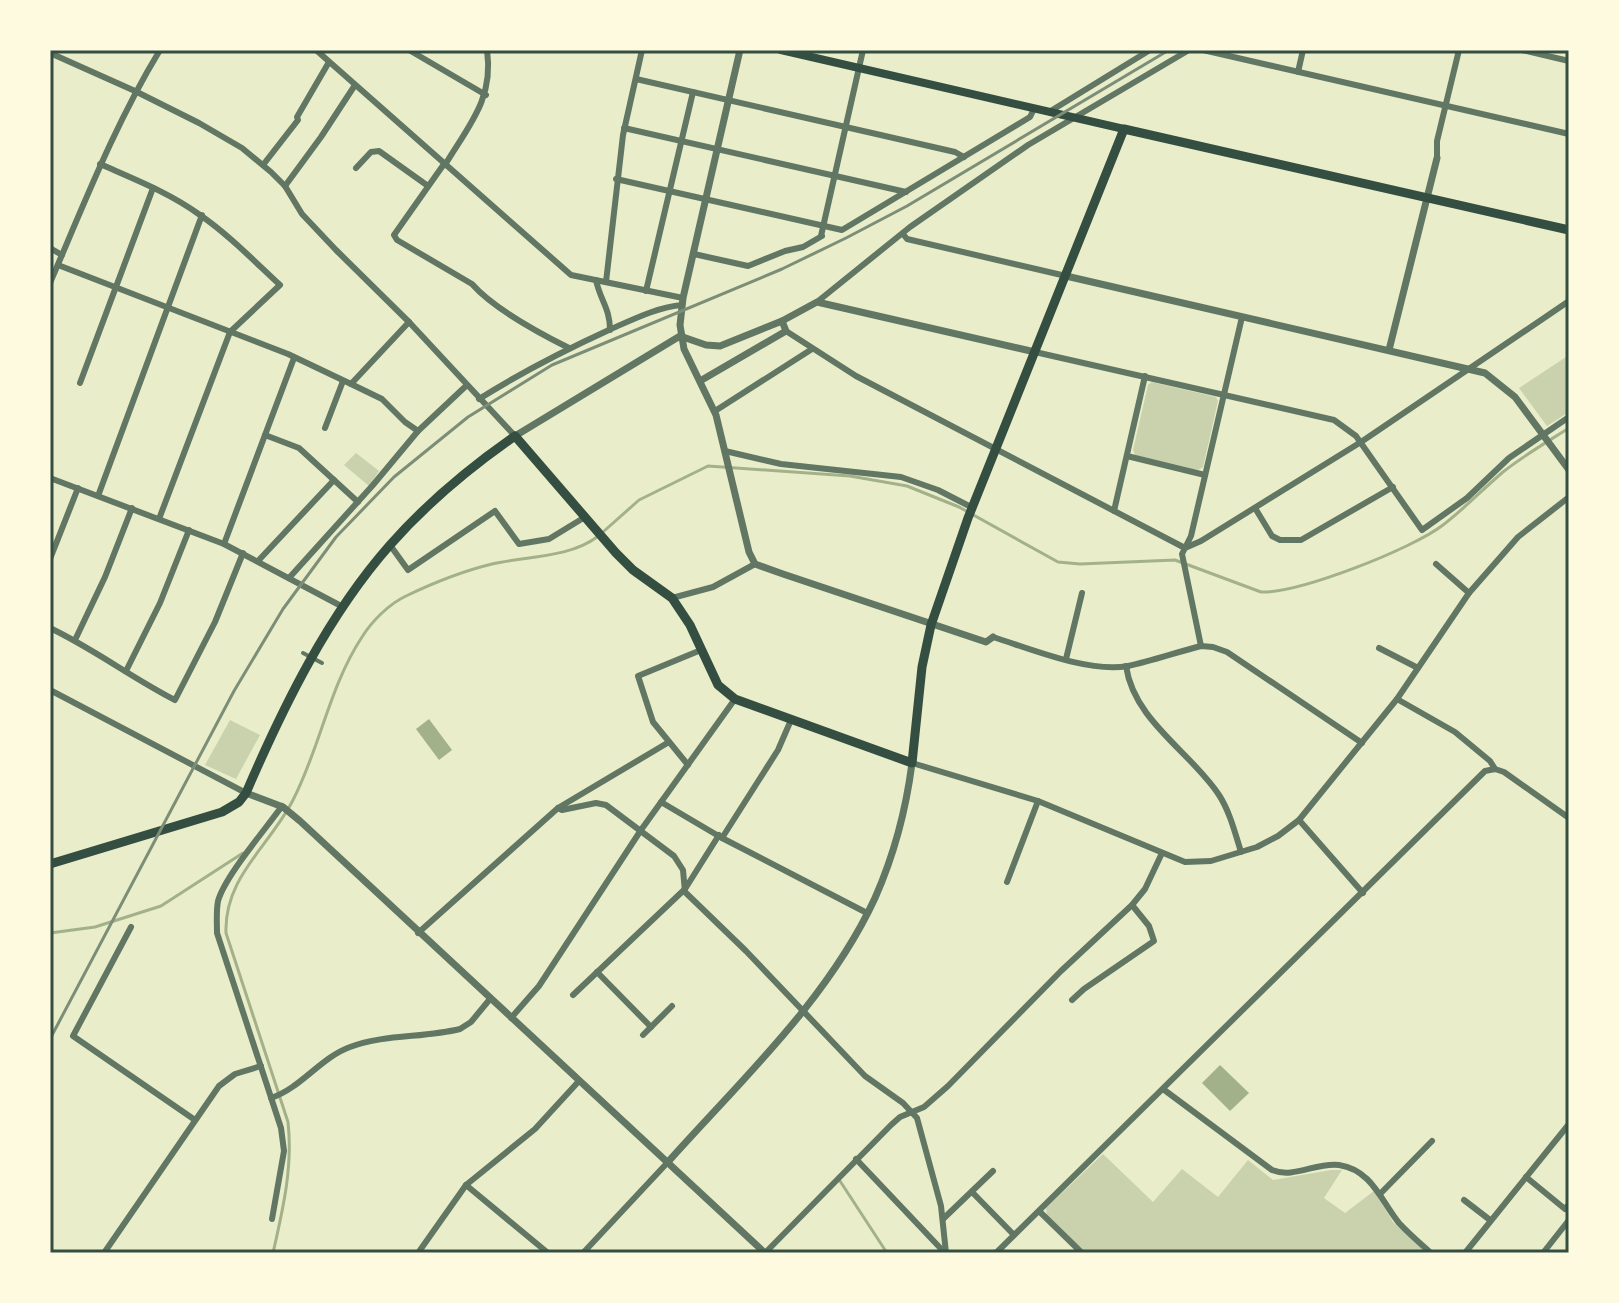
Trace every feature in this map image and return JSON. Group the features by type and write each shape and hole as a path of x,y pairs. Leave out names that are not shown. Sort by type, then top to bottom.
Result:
{"main road":[{"path":"781,50 1569,230"},
{"path":"50,864 222,812 239,802 314,653 343,607 390,545 459,477 515,436 616,553 633,570 672,598 690,625 718,685 735,699 912,763 922,667 931,625 971,512 1124,129"}],"street":[{"path":"50,283 100,164 135,91 160,50"},
{"path":"316,50 571,275 682,302"},
{"path":"263,165 298,120 331,50"},
{"path":"409,50 486,95"},
{"path":"487,50 490,72 486,95 444,165 394,235 397,240 472,284 480,293 569,348"},
{"path":"606,282 616,179 642,50"},
{"path":"740,50 682,302 680,336 715,411 749,552 755,564 986,642 993,637 1066,659 1107,667 1126,666 1201,646 1213,647 1227,652 1362,743"},
{"path":"821,236 863,50"},
{"path":"1049,112 1150,50"},
{"path":"680,336 706,345 720,346 782,321 817,302 940,205 1074,117 1189,50"},
{"path":"1203,50 1569,134"},
{"path":"1298,72 1303,50"},
{"path":"1389,350 1437,158 1437,141 1459,50"},
{"path":"1522,50 1569,61"},
{"path":"50,53 135,91 232,142 263,165 285,186 311,223 515,436 680,336"},
{"path":"636,79 955,152 964,157"},
{"path":"285,186 355,85"},
{"path":"646,291 693,92"},
{"path":"616,179 842,230 1030,117 1034,109"},
{"path":"624,128 906,192"},
{"path":"356,168 371,152 379,151 428,186"},
{"path":"100,164 202,215 280,285 230,332 159,519"},
{"path":"80,383 153,188"},
{"path":"98,496 202,215"},
{"path":"694,254 748,266 803,247 834,229"},
{"path":"903,234 907,239 1485,373 1509,389 1569,470"},
{"path":"50,248 62,255"},
{"path":"58,265 230,332 351,384 382,399 418,431"},
{"path":"596,280 599,293 610,311 610,330"},
{"path":"1184,552 1361,442 1569,301"},
{"path":"479,399 569,348 682,302"},
{"path":"817,302 1334,420 1347,427 1361,442 1422,530 1467,498 1509,458 1569,417"},
{"path":"1201,646 1184,569 1184,552 1191,536 1242,317"},
{"path":"782,321 786,331 856,376 1114,511 1184,552"},
{"path":"351,384 409,322"},
{"path":"700,381 786,331"},
{"path":"715,411 812,349"},
{"path":"224,544 294,358"},
{"path":"1114,511 1145,376"},
{"path":"325,428 343,381"},
{"path":"289,578 418,431 467,385"},
{"path":"265,435 299,448 358,502"},
{"path":"726,454 781,464 901,477 938,490 971,512"},
{"path":"1127,456 1205,475"},
{"path":"50,478 224,544 343,607"},
{"path":"258,561 334,480"},
{"path":"1255,508 1272,536 1280,540 1301,540 1393,487"},
{"path":"50,559 78,488"},
{"path":"583,1253 668,1162 824,983 867,913 895,844 912,763 1038,801 1191,862 1211,861 1241,852 1278,836 1299,820 1397,699 1469,593 1518,537 1569,497"},
{"path":"75,640 105,577 132,508"},
{"path":"390,545 408,570 495,511 519,544 549,539 588,520"},
{"path":"126,671 160,603 189,530"},
{"path":"50,628 175,700 215,622 243,553"},
{"path":"672,598 713,587 755,564"},
{"path":"1436,564 1469,593"},
{"path":"1066,659 1082,593"},
{"path":"1379,648 1418,668"},
{"path":"688,765 653,722 638,676 701,650"},
{"path":"303,653 322,663"},
{"path":"1126,666 1134,691 1144,707 1218,794 1241,852"},
{"path":"50,690 246,793 283,806 765,1253 900,1117 924,1107 948,1086 1061,971 1132,905 1145,889 1162,853"},
{"path":"511,1018 539,986 641,830 735,699"},
{"path":"1397,699 1455,732 1490,761 1495,769"},
{"path":"573,995 685,889 778,750 791,720"},
{"path":"418,933 558,808 669,742"},
{"path":"996,1253 1485,771 1495,769 1504,772 1569,818"},
{"path":"1007,882 1038,801"},
{"path":"661,802 867,913"},
{"path":"558,808 562,810 596,803 606,805 680,862 685,889 865,1076 903,1103 917,1118 943,1219 945,1253"},
{"path":"272,1219 284,1151 281,1128 217,933 218,902 227,881 283,806"},
{"path":"1299,820 1363,893"},
{"path":"1072,1000 1154,941 1149,926 1132,905"},
{"path":"131,927 73,1036 195,1120"},
{"path":"597,972 651,1027"},
{"path":"272,1098 286,1093 347,1048 359,1043 460,1029 471,1022 490,999"},
{"path":"643,1035 672,1006"},
{"path":"104,1253 219,1086 235,1074 261,1066"},
{"path":"418,1253 466,1185 535,1129 579,1081"},
{"path":"1163,1089 1272,1170 1290,1173 1334,1164 1362,1175 1381,1193 1397,1221 1431,1253"},
{"path":"1465,1253 1569,1124"},
{"path":"1381,1193 1432,1141"},
{"path":"856,1159 945,1253"},
{"path":"943,1219 993,1171"},
{"path":"1526,1177 1568,1208"},
{"path":"466,1185 548,1253"},
{"path":"972,1192 1014,1235"},
{"path":"1464,1200 1490,1220"},
{"path":"1039,1211 1082,1253"},
{"path":"1543,1253 1569,1220"}],"shaded area":[{"path":"1569,355 1569,412 1547,426 1519,388"},
{"path":"1152,382 1216,397 1218,401 1203,467 1198,470 1135,455 1133,450 1148,385"},
{"path":"356,453 379,471 369,486 344,465"},
{"path":"429,719 452,750 439,760 416,729"},
{"path":"230,720 260,735 236,779 205,765"},
{"path":"1220,1065 1249,1093 1230,1111 1202,1083"},
{"path":"1103,1154 1153,1202 1182,1169 1218,1197 1248,1160 1273,1180 1342,1170 1324,1198 1345,1213 1374,1191 1393,1222 1426,1253 1086,1253 1047,1216 1046,1208"}],"waterway":[{"path":"603,532 639,500 708,466 850,476 907,486 959,507 1058,562 1175,560 1261,592 1328,578 1428,535 1511,466 1569,428"},
{"path":"273,1253 288,1172 288,1122 226,933 232,895 293,800 341,676 362,637 381,614 406,596 459,574 492,564 560,553 597,537"},
{"path":"50,933 95,927 161,906 243,853"},
{"path":"840,1181 887,1253"}],"railway":[{"path":"50,1039 234,691 283,609 336,537 394,477 468,417 552,365 782,269 846,238 907,206 1169,50"}]}
